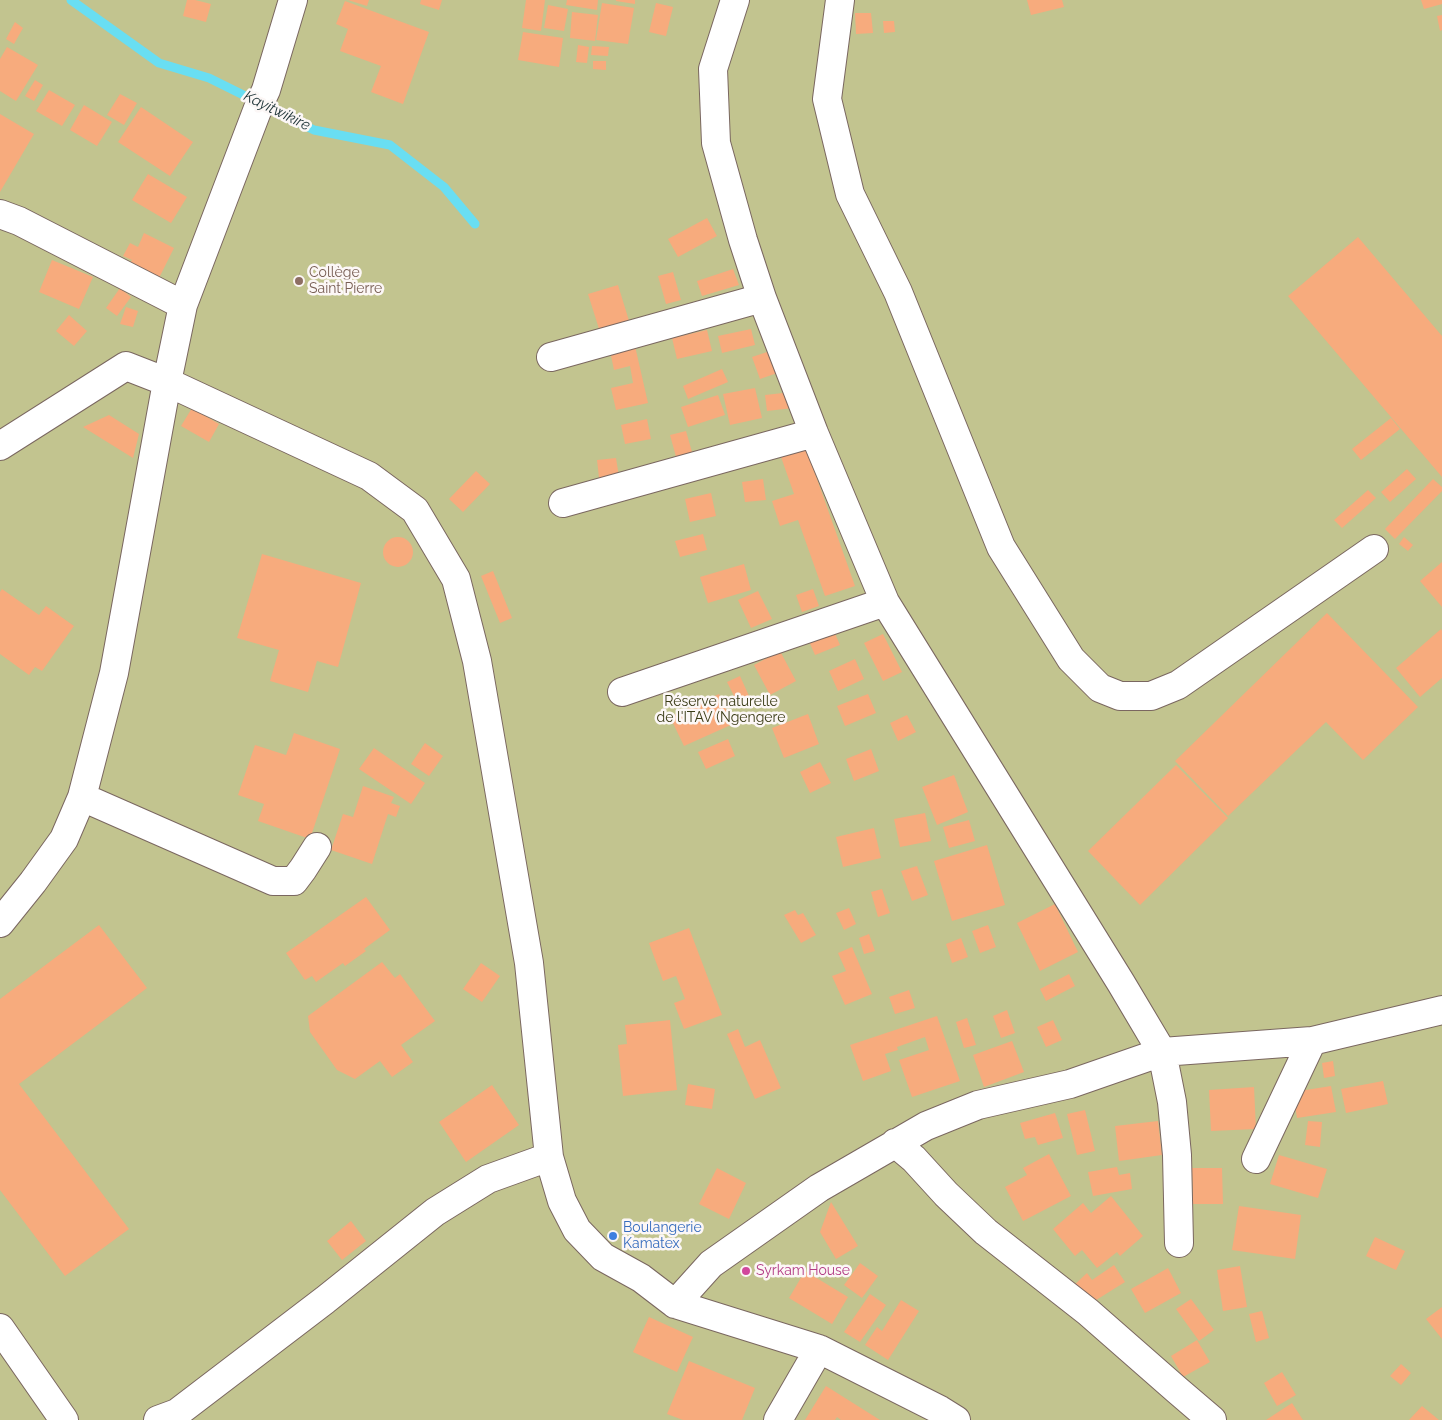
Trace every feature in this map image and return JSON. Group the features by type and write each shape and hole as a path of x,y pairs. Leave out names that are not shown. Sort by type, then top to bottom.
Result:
{"street":[{"path":"0,923 64,839 82,797 114,673 167,382 183,305 263,96 293,0"},
{"path":"735,0 713,69 716,143 762,298 814,433 885,602 1162,1052 1172,1102 1177,1156 1178,1243"},
{"path":"840,0 827,99 850,194 898,292 1001,547 1071,659 1100,688 1120,696 1151,696 1178,686 1374,550"},
{"path":"0,214 28,226 183,305"},
{"path":"551,357 762,298"},
{"path":"0,446 126,366 167,382 370,476 415,510 456,579 477,661 529,963 548,1156 562,1200 577,1230 603,1257 641,1278 676,1304 819,1349 940,1410 956,1420"},
{"path":"563,503 814,433"},
{"path":"622,692 885,602"},
{"path":"82,797 273,881 294,881 317,847"},
{"path":"676,1304 711,1264 820,1188 926,1126 978,1105 1070,1084 1162,1052 1312,1041 1442,1010"},
{"path":"1256,1159 1312,1041"},
{"path":"895,1143 914,1159 946,1194 986,1232 1088,1312 1212,1420"},
{"path":"158,1420 177,1413 325,1300 435,1212 488,1179 548,1156"},
{"path":"0,1328 64,1420"},
{"path":"778,1420 819,1349"}],"green space":[{"name":"Réserve naturelle de l'ITAV (Ngengere","path":"0,0 1442,0 1442,1420 0,1420"}],"building":[{"path":"187,0 211,4 206,22 183,16"},
{"path":"348,0 369,0 367,6"},
{"path":"421,0 442,0 439,10 420,4"},
{"path":"526,0 545,0 541,31 522,28"},
{"path":"567,0 598,0 597,10 566,5"},
{"path":"635,0 635,4 616,1"},
{"path":"1027,0 1062,0 1064,7 1031,15"},
{"path":"1421,0 1442,0 1442,4 1424,9"},
{"path":"345,1 429,32 403,104 371,92 381,66 340,51 348,29 336,24"},
{"path":"602,3 634,8 628,44 596,40"},
{"path":"656,3 673,7 666,36 649,32"},
{"path":"548,5 568,9 564,31 544,28"},
{"path":"572,12 598,15 595,41 570,38"},
{"path":"855,13 871,13 873,33 856,34"},
{"path":"1442,15 1442,30 1440,31 1437,16"},
{"path":"883,21 894,21 895,32 884,33"},
{"path":"15,22 23,28 14,44 6,39"},
{"path":"523,32 563,38 559,67 518,60"},
{"path":"578,45 589,47 587,63 576,62"},
{"path":"592,46 609,47 608,56 591,55"},
{"path":"7,47 38,65 16,101 0,91 0,59"},
{"path":"593,61 606,61 606,70 593,69"},
{"path":"35,80 43,85 34,101 25,96"},
{"path":"49,90 75,105 62,126 36,111"},
{"path":"120,94 137,103 124,125 107,115"},
{"path":"84,105 112,122 97,146 70,130"},
{"path":"141,107 193,142 170,176 118,142"},
{"path":"0,114 34,134 0,192"},
{"path":"148,174 187,197 171,223 132,200"},
{"path":"707,218 717,236 678,257 668,239"},
{"path":"144,233 174,248 158,280 129,265 132,260 123,256 130,243 138,247"},
{"path":"1358,237 1442,336 1442,477 1288,296"},
{"path":"52,260 93,277 79,309 39,292"},
{"path":"733,269 739,285 702,296 697,281"},
{"path":"673,272 681,300 666,304 658,276"},
{"path":"618,285 630,324 600,332 588,294"},
{"path":"120,288 131,297 117,316 106,308"},
{"path":"126,307 138,311 133,327 120,324"},
{"path":"69,315 87,331 74,346 56,331"},
{"path":"751,329 755,345 722,353 718,336"},
{"path":"707,330 712,351 677,359 672,338"},
{"path":"635,346 648,403 616,410 611,388 633,383 630,366 614,370 610,351"},
{"path":"779,348 786,370 760,379 752,357"},
{"path":"722,369 728,382 688,399 683,386"},
{"path":"755,388 762,418 730,425 723,394"},
{"path":"792,392 793,408 767,411 765,395"},
{"path":"718,395 725,415 688,427 681,407"},
{"path":"192,408 219,424 209,442 181,426"},
{"path":"109,415 139,434 133,458 83,427"},
{"path":"1391,418 1400,429 1361,460 1352,449"},
{"path":"647,419 651,439 625,444 621,425"},
{"path":"686,431 694,459 678,464 670,435"},
{"path":"806,448 855,586 825,596 798,520 780,526 772,501 794,494 781,457"},
{"path":"616,458 620,483 600,486 597,460"},
{"path":"1407,469 1416,479 1390,502 1381,492"},
{"path":"476,471 490,484 463,512 449,499"},
{"path":"763,479 766,500 745,502 742,482"},
{"path":"1433,479 1442,487 1442,491 1395,539 1385,529"},
{"path":"1368,490 1376,498 1342,528 1334,520"},
{"path":"711,493 716,516 690,522 685,499"},
{"path":"703,534 707,550 680,557 675,541"},
{"path":"398,537 409,541 413,552 409,563 398,567 387,563 383,552 387,541"},
{"path":"1404,537 1413,545 1408,551 1399,544"},
{"path":"262,554 361,583 338,667 317,661 308,692 270,681 279,650 237,638"},
{"path":"1442,562 1442,607 1420,581"},
{"path":"744,564 751,590 708,603 700,577"},
{"path":"493,571 512,618 500,623 481,576"},
{"path":"2,589 39,615 46,606 74,626 42,671 35,667 29,675 0,654 0,592"},
{"path":"813,589 819,606 802,612 796,595"},
{"path":"758,591 772,619 751,628 738,600"},
{"path":"1327,613 1418,707 1363,760 1326,722 1228,816 1175,761"},
{"path":"833,629 840,645 815,655 808,639"},
{"path":"1441,629 1442,678 1420,697 1396,668"},
{"path":"883,634 902,672 883,681 864,643"},
{"path":"780,651 796,681 770,695 754,665"},
{"path":"855,659 864,679 838,691 829,671"},
{"path":"740,676 749,696 737,702 727,682"},
{"path":"719,694 733,724 684,746 670,717"},
{"path":"868,694 876,713 845,726 837,706"},
{"path":"808,714 819,744 784,758 772,728"},
{"path":"907,715 916,732 898,741 890,723"},
{"path":"294,733 340,749 310,839 258,821 264,804 238,795 255,745 286,755"},
{"path":"728,739 735,756 706,769 698,752"},
{"path":"425,743 443,756 429,776 411,764"},
{"path":"374,748 425,783 411,804 359,769"},
{"path":"871,749 879,771 854,781 846,759"},
{"path":"820,762 831,783 810,793 800,772"},
{"path":"1176,765 1228,818 1140,905 1088,851"},
{"path":"954,775 968,812 937,825 922,787"},
{"path":"363,786 394,797 391,803 400,806 396,817 388,814 372,864 331,850 343,814 353,817"},
{"path":"925,813 931,841 900,847 894,819"},
{"path":"969,820 975,841 949,848 943,827"},
{"path":"874,828 881,858 843,867 836,837"},
{"path":"987,845 1005,905 952,921 934,861"},
{"path":"917,866 928,895 912,901 901,871"},
{"path":"882,889 890,913 878,917 871,892"},
{"path":"366,897 390,930 345,966 343,963 316,982 312,976 305,980 286,953"},
{"path":"1055,904 1078,952 1040,971 1017,923"},
{"path":"849,908 856,924 844,930 836,913"},
{"path":"795,910 798,915 803,913 816,935 801,943 784,915"},
{"path":"99,925 147,988 19,1084 129,1229 65,1276 0,1190 0,999"},
{"path":"988,925 996,947 980,953 972,931"},
{"path":"689,928 722,1015 684,1029 674,1003 685,999 676,976 663,981 649,943"},
{"path":"869,934 875,951 864,954 859,938"},
{"path":"961,938 968,957 952,963 946,944"},
{"path":"852,947 872,994 845,1005 832,976 846,971 838,953"},
{"path":"382,962 395,978 400,974 435,1021 401,1045 413,1062 392,1077 380,1061 355,1079 337,1070 310,1032 308,1016"},
{"path":"481,963 500,976 482,1002 463,989"},
{"path":"1069,974 1075,986 1046,1001 1040,989"},
{"path":"909,990 915,1008 895,1014 889,997"},
{"path":"1007,1010 1015,1033 1001,1038 993,1016"},
{"path":"937,1016 960,1081 912,1097 899,1060 929,1050 925,1037 897,1047 898,1050 885,1054 891,1071 863,1081 850,1045"},
{"path":"967,1018 976,1045 964,1048 956,1022"},
{"path":"670,1020 677,1090 623,1096 618,1045 627,1044 625,1025"},
{"path":"1053,1020 1062,1040 1046,1047 1037,1027"},
{"path":"738,1029 745,1047 760,1040 781,1088 755,1099 727,1034"},
{"path":"1012,1041 1024,1072 984,1087 973,1055"},
{"path":"1333,1061 1335,1076 1324,1078 1322,1063"},
{"path":"1383,1081 1388,1104 1346,1113 1341,1089"},
{"path":"688,1084 715,1089 712,1109 685,1105"},
{"path":"492,1085 519,1125 466,1162 439,1122"},
{"path":"1331,1086 1336,1112 1297,1118 1293,1092"},
{"path":"1254,1087 1256,1129 1211,1131 1209,1090"},
{"path":"1085,1110 1095,1151 1077,1155 1067,1114"},
{"path":"1055,1113 1063,1138 1038,1145 1035,1137 1025,1139 1020,1123"},
{"path":"1158,1121 1162,1155 1119,1161 1115,1126"},
{"path":"1308,1121 1322,1122 1320,1147 1305,1145"},
{"path":"1049,1154 1071,1196 1023,1221 1005,1187 1027,1175 1023,1168"},
{"path":"1279,1155 1327,1169 1318,1198 1270,1184"},
{"path":"1117,1167 1119,1175 1130,1173 1132,1189 1093,1196 1088,1172"},
{"path":"717,1168 746,1183 729,1219 699,1204"},
{"path":"1192,1168 1222,1168 1223,1204 1193,1204"},
{"path":"1111,1196 1143,1236 1120,1256 1117,1252 1097,1268 1082,1250 1075,1256 1053,1229 1083,1203 1091,1213"},
{"path":"831,1202 858,1246 836,1259 820,1232"},
{"path":"1239,1206 1301,1215 1295,1259 1232,1250"},
{"path":"351,1221 366,1241 342,1260 327,1241"},
{"path":"1375,1237 1405,1251 1396,1270 1366,1256"},
{"path":"860,1263 878,1276 862,1298 844,1285"},
{"path":"1114,1265 1125,1282 1093,1302 1072,1287 1087,1273 1092,1280"},
{"path":"1240,1266 1247,1307 1223,1311 1217,1270"},
{"path":"1168,1268 1181,1293 1145,1313 1131,1289"},
{"path":"805,1271 848,1297 832,1324 789,1298"},
{"path":"870,1294 886,1305 860,1342 844,1332"},
{"path":"1191,1299 1214,1330 1199,1341 1176,1309"},
{"path":"901,1300 919,1311 888,1360 865,1345 877,1327 882,1331"},
{"path":"1442,1307 1442,1339 1426,1319"},
{"path":"1262,1311 1269,1338 1256,1342 1249,1314"},
{"path":"649,1317 693,1337 677,1372 633,1352"},
{"path":"1197,1340 1210,1362 1183,1377 1171,1356"},
{"path":"689,1361 755,1388 742,1420 683,1420 667,1414"},
{"path":"1401,1364 1411,1373 1401,1385 1390,1376"},
{"path":"1282,1372 1296,1395 1277,1406 1264,1383"},
{"path":"826,1386 880,1420 841,1420 837,1417 835,1420 805,1420"},
{"path":"1292,1403 1303,1420 1266,1420"},
{"path":"1422,1406 1439,1420 1409,1420"}],"waterway":[{"name":"Kayitwikire","path":"71,0 159,63 209,78 314,130 390,145 444,187 475,224"}],"place":[{"name":"Collège Saint Pierre","path":"299,281"},
{"name":"Boulangerie Kamatex","path":"613,1236"},
{"name":"Syrkam House","path":"746,1271"}]}
